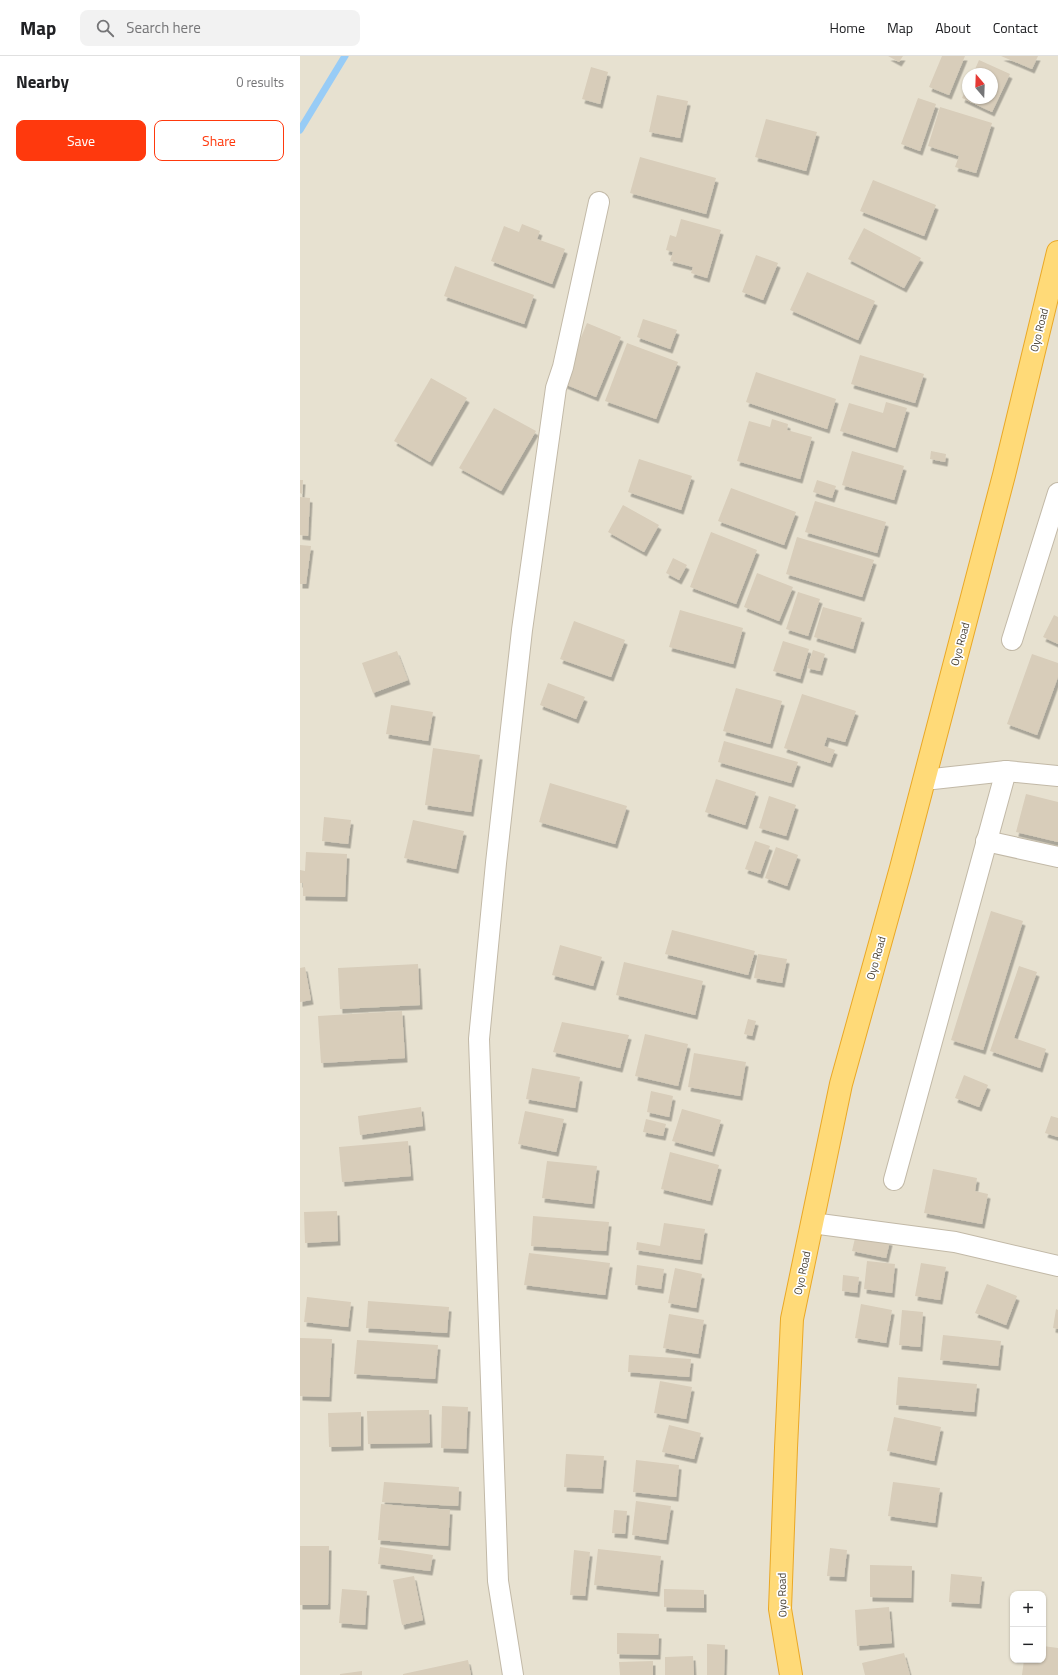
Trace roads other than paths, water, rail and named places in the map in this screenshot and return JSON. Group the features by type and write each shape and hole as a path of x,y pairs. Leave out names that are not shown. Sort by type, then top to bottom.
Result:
{"highway":[{"name":"Oyo Road","path":"791,1675 780,1609 792,1319 841,1084 901,868 1004,475 1058,252"}],"street":[{"path":"513,1675 498,1581 479,1039 497,856 522,630 556,388 563,367 598,202"},
{"path":"1012,640 1058,493"},
{"path":"924,780 1006,771 1058,776"},
{"path":"894,1180 1006,771"},
{"path":"986,841 1058,857"},
{"path":"812,1223 955,1242 1058,1266"}],"waterway":[{"path":"300,130 345,56"}]}
